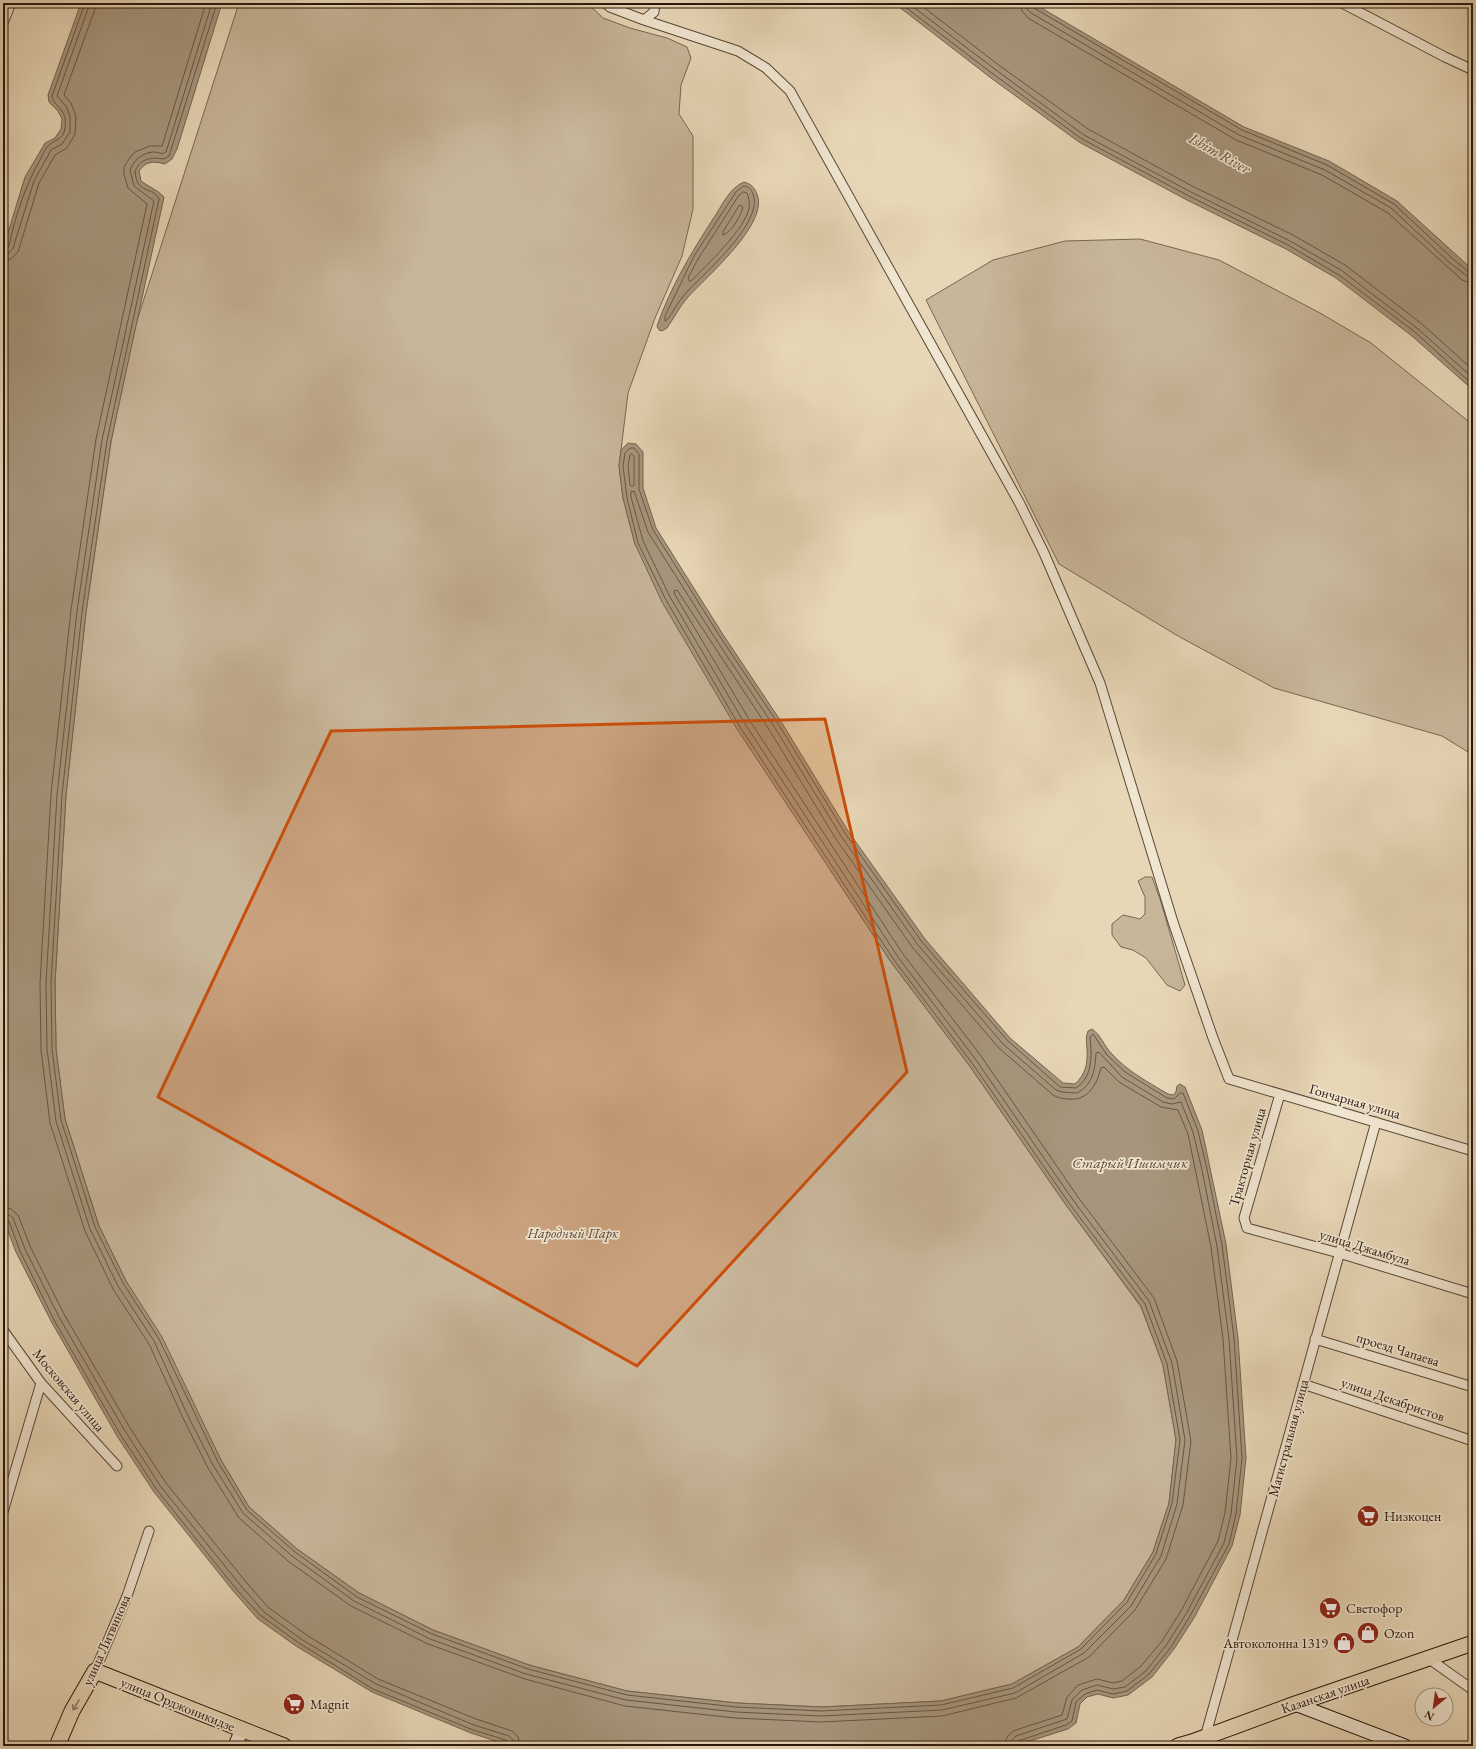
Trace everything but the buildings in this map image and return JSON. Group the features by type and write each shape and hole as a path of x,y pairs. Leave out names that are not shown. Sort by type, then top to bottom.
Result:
{"main road":[{"name":"Казанская улица","path":"1187,1745 1295,1704 1473,1644"},
{"name":"улица Орджоникидзе","path":"95,1671 284,1746"},
{"name":"улица Литвинова","path":"57,1746 72,1711 95,1671"},
{"path":"1295,1704 1405,1746"},
{"path":"235,1746 242,1729"}],"street":[{"path":"3,23 10,3"},
{"path":"607,5 625,3"},
{"path":"607,5 644,20 654,12 655,3"},
{"path":"1342,3 1473,70"},
{"name":"Гончарная улица","path":"644,20 738,51 766,68 790,91 1020,504 1044,554 1100,683 1173,922 1213,1038 1229,1079 1473,1151"},
{"name":"Тракторная улица","path":"1248,1228 1244,1218 1280,1094"},
{"name":"Магистральная улица","path":"1187,1745 1206,1734 1376,1122"},
{"name":"улица Джамбула","path":"1248,1228 1339,1253 1473,1294"},
{"name":"Московская улица","path":"3,1330 41,1383 117,1466"},
{"name":"проезд Чапаева","path":"1315,1339 1473,1387"},
{"path":"3,1512 41,1383"},
{"name":"улица Декабристов","path":"1303,1384 1473,1441"},
{"name":"улица Литвинова","path":"95,1671 127,1596 149,1531"},
{"path":"1428,1658 1473,1690"}],"highlighted area":[{"path":"825,719 907,1072 637,1366 158,1097 331,731"}],"green space":[{"name":"Народный Парк","path":"239,3 587,3 603,18 630,28 667,38 687,47 691,58 681,85 679,114 693,136 693,209 682,256 655,318 628,393 619,466 623,498 635,544 829,868 891,962 969,1065 1066,1205 1141,1307 1163,1365 1176,1440 1169,1503 1153,1552 1124,1600 1078,1647 1012,1684 941,1701 822,1707 737,1703 627,1691 529,1665 433,1630 359,1593 297,1549 249,1507 221,1460 126,1281 99,1226 65,1119 56,1049 55,983 66,795 86,612 111,442 135,327"},
{"path":"1140,239 1219,260 1320,313 1371,343 1473,425 1473,755 1442,736 1274,688 1178,636 1059,564 926,300 993,260 1065,241"},
{"path":"1145,877 1152,877 1161,902 1185,985 1180,991 1167,985 1146,958 1133,950 1121,947 1112,935 1112,924 1123,915 1140,919 1145,914 1145,897 1138,881"}],"water":[{"name":"Старый Ишимчик","path":"81,3 222,3 177,149 172,159 165,164 157,162 150,163 144,165 139,171 141,181 159,192 164,197 111,441 86,612 66,795 55,983 56,1049 65,1119 99,1226 126,1281 162,1337 221,1460 249,1507 297,1549 359,1593 433,1630 529,1665 627,1691 737,1703 822,1707 941,1701 1012,1684 1078,1647 1124,1600 1153,1552 1169,1503 1176,1440 1163,1365 1141,1306 1066,1205 969,1065 891,962 737,729 662,602 635,544 623,498 619,466 621,450 628,443 636,444 643,452 643,488 656,528 722,633 782,723 848,831 925,939 1010,1038 1063,1083 1075,1084 1081,1077 1087,1060 1086,1040 1088,1031 1092,1029 1098,1034 1109,1051 1118,1060 1145,1081 1168,1094 1173,1095 1176,1092 1177,1086 1180,1084 1185,1087 1202,1130 1226,1244 1238,1338 1246,1458 1240,1515 1232,1546 1194,1618 1174,1649 1152,1677 1128,1695 1113,1698 1098,1694 1087,1697 1080,1704 1076,1723 1068,1729 1014,1746 511,1746 471,1733 372,1692 296,1646 258,1619 234,1592 154,1492 117,1436 51,1321 16,1252 3,1218 3,255 7,236 25,177 45,143 55,138 61,129 62,119 58,111 49,102 48,95"},
{"name":"Ishim River","path":"894,3 1033,3 1244,127 1329,161 1397,201 1473,270 1473,390 1412,336 1336,278 1286,249 1185,199 1079,142 991,78"},
{"path":"744,182 752,186 757,194 758,206 754,220 734,249 685,301 667,328 662,331 659,330 657,326 662,312 689,258 726,198 734,188"}],"place":[{"name":"Низкоцен","path":"1368,1516"},
{"name":"Светофор","path":"1330,1608"},
{"name":"Ozon","path":"1368,1633"},
{"name":"Автоколонна 1319","path":"1344,1643"},
{"name":"Magnit","path":"294,1704"}]}
